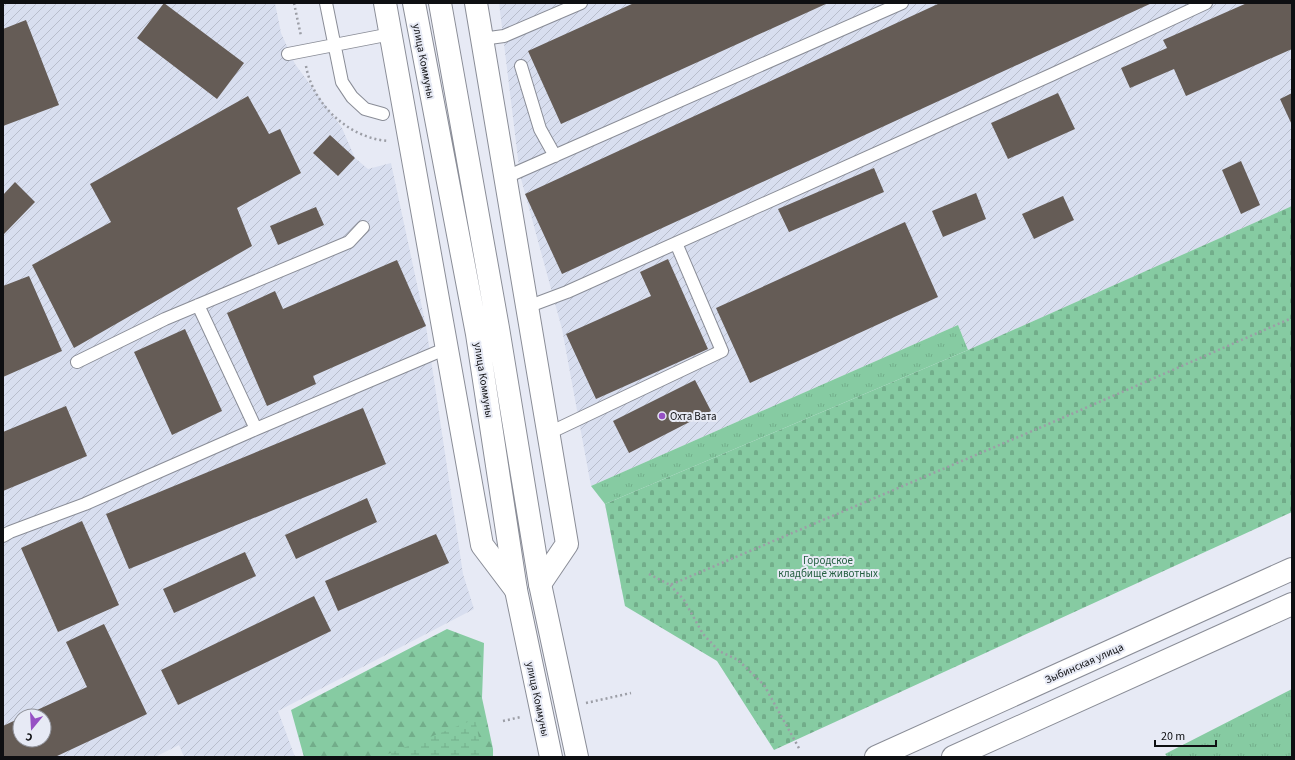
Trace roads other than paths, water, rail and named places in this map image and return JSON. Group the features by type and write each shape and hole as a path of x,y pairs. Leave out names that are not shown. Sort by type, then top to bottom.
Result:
{"street":[{"path":"385,3 482,545 516,590"},
{"name":"улица Коммуны","path":"414,3 477,334 516,590 550,757"},
{"name":"улица Коммуны","path":"440,3 498,328 540,584 577,757"},
{"path":"476,3 504,178 567,544 540,584"},
{"name":"Зыбинская улица","path":"876,757 1292,569"},
{"path":"954,757 1292,604"}],"lane":[{"path":"326,3 342,82 352,97 365,109 383,114"},
{"path":"504,178 902,3"},
{"path":"527,307 567,292 1051,75 1206,3"},
{"path":"482,39 504,36 574,5"},
{"path":"288,54 391,34"},
{"path":"521,66 540,129 555,156"},
{"path":"77,362 198,304 349,242 363,227"},
{"path":"549,433 722,351 676,243"},
{"path":"198,304 256,429"},
{"path":"3,536 85,504 256,429 447,348"}],"place":[{"name":"Охта Вата","path":"662,416"}],"park label":[{"name":"Городское кладбище животных","path":"828,566"}]}
